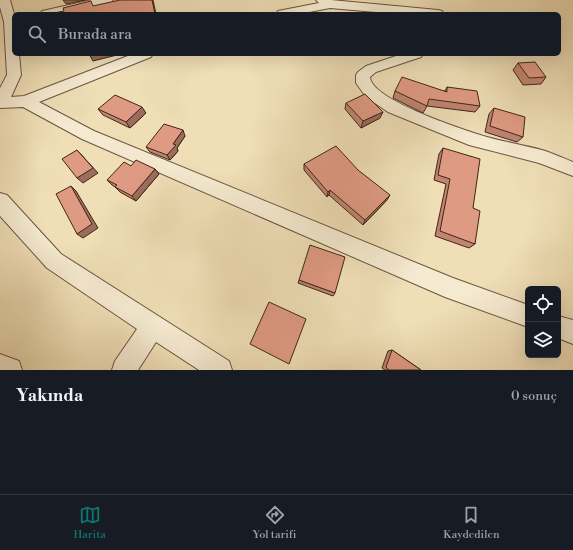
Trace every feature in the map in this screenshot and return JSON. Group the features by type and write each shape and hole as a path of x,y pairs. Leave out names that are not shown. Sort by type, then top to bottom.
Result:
{"street":[{"path":"4,0 12,22"},
{"path":"55,12 107,0"},
{"path":"289,12 326,2 419,12"},
{"path":"0,103 14,74 13,56"},
{"path":"0,103 25,100 141,56"},
{"path":"410,56 371,69 363,75 363,83 371,93 393,108 475,140 542,156 573,169"},
{"path":"25,100 88,135 453,288 525,315"},
{"path":"0,201 54,262 220,370"},
{"path":"124,370 153,326"},
{"path":"561,328 573,332"},
{"path":"0,366 10,370"}],"building":[{"path":"120,0 152,0 155,12 59,12 64,11 63,8 91,1 93,6"},
{"path":"535,62 546,77 529,78 518,63"},
{"path":"402,77 447,92 447,87 477,91 480,106 429,99 427,106 395,91"},
{"path":"365,94 383,112 363,121 346,103"},
{"path":"115,95 142,107 126,122 98,109"},
{"path":"494,108 525,117 523,137 490,126"},
{"path":"164,124 183,130 173,144 176,145 167,155 146,147"},
{"path":"336,146 358,170 390,195 365,220 330,190 328,192 304,164"},
{"path":"443,148 480,159 473,208 480,211 475,244 440,231 450,179 438,175"},
{"path":"77,150 93,168 77,178 62,159"},
{"path":"136,160 155,169 132,196 115,187 117,185 107,180 124,162 131,166"},
{"path":"71,186 92,224 77,234 56,194"},
{"path":"310,245 345,257 335,293 299,280"},
{"path":"269,302 306,319 289,364 250,344"},
{"path":"392,350 421,370 389,370 386,367"}]}
